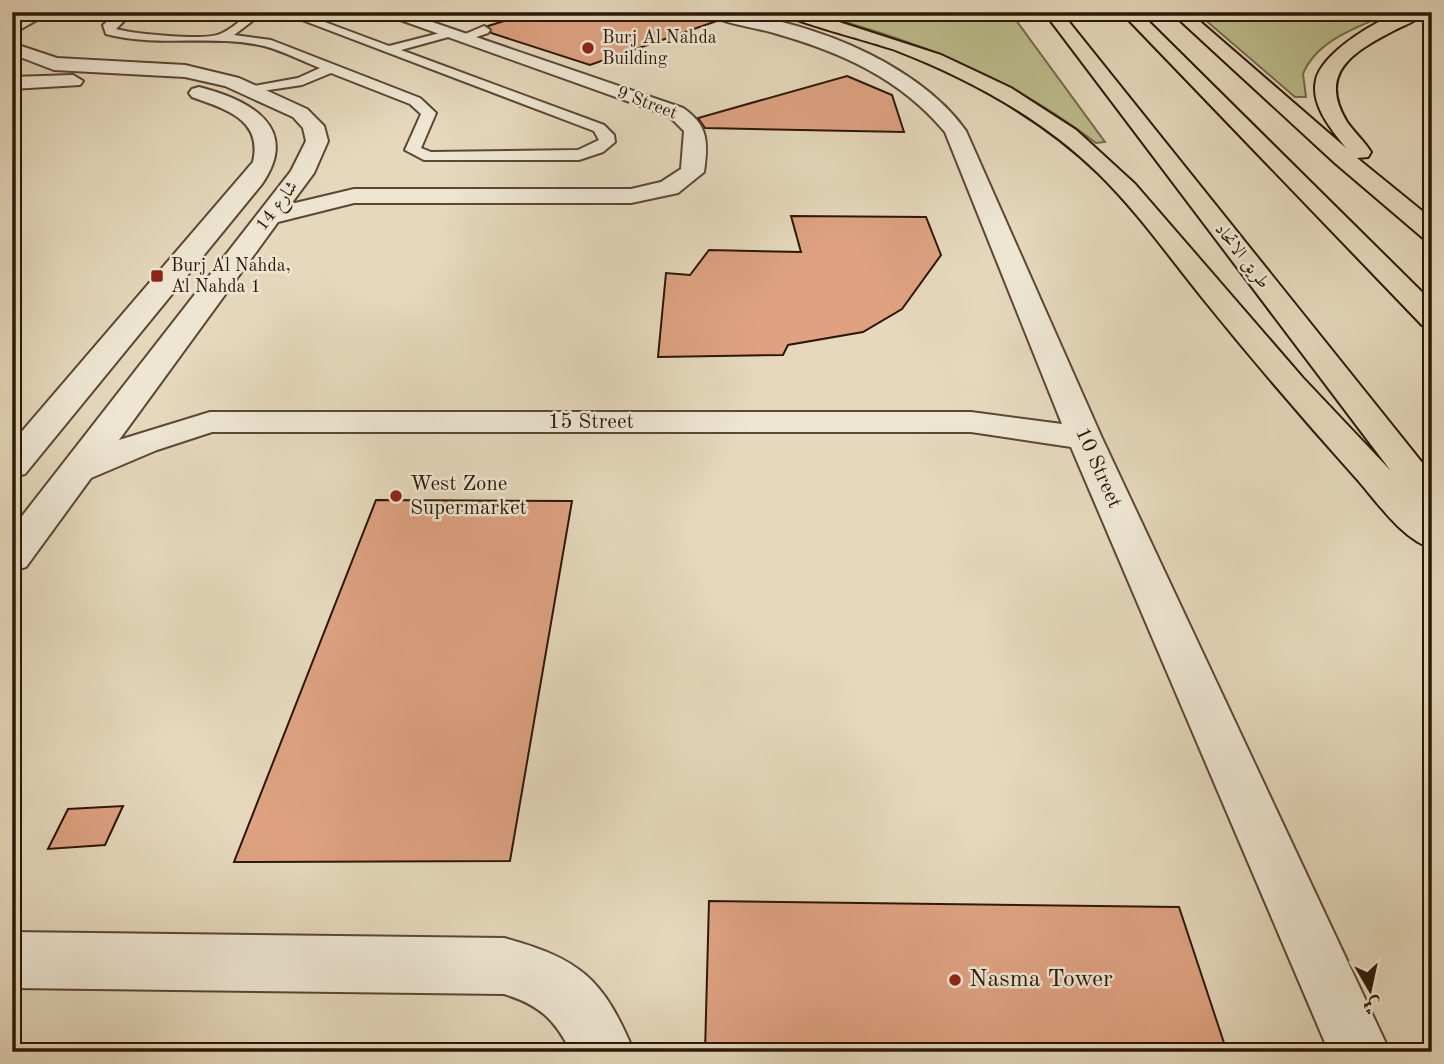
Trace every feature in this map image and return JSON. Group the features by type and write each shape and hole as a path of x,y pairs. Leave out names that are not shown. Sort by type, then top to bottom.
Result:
{"highway":[{"path":"788,12 884,40 953,66 1014,98 1069,135 1118,180 1322,422 1432,535"},
{"name":"طريق الاتحاد","path":"1052,12 1432,500"},
{"path":"1129,12 1432,319"},
{"path":"1179,12 1343,158 1424,224"},
{"path":"1418,12 1350,47 1332,64 1325,84 1328,107 1334,120 1424,224"}],"street":[{"path":"17,55 14,29 43,12"},
{"name":"9 Street","path":"354,196 631,196 669,188 692,172 698,135 695,126 676,112 470,34 386,12"},
{"name":"10 Street","path":"715,12 850,52 896,76 934,104 955,131 1085,438 1360,1052"},
{"name":"شارع 14","path":"12,557 302,173 317,141 313,126 286,104 209,75 185,71 76,66 17,55"},
{"name":"شارع 14","path":"12,83 113,81 184,89 219,101 256,121 263,129 270,147 268,157 254,179 12,466"},
{"path":"302,173 322,186 354,196"},
{"path":"269,217 354,196"},
{"path":"144,384 171,405 210,422"},
{"path":"971,422 1017,411 1071,406"},
{"path":"80,469 145,442 210,422"},
{"name":"15 Street","path":"210,422 971,422"},
{"path":"971,422 1085,438"},
{"path":"12,960 504,966 545,978 579,1006 604,1052"}],"lane":[{"path":"127,12 109,25 110,31 136,38 223,38 267,43 427,108 429,118 413,150 419,154 441,157 579,155 598,149 607,142 607,135 599,128 287,12"},
{"path":"223,38 258,12"},
{"path":"388,50 470,34"},
{"path":"406,57 470,34"},
{"path":"254,90 302,81 329,69"},
{"path":"286,104 314,87 354,79"}],"green space":[{"path":"808,12 1010,12 1105,142 1096,143 1029,98 959,62 886,35"},
{"path":"1196,12 1393,12 1341,35 1318,52 1303,74 1306,97 1295,97"}],"building":[{"name":"Burj Al Nahda Building","path":"534,12 704,12 717,21 590,65 491,33 488,26"},
{"path":"847,76 892,95 904,132 705,128 698,118"},
{"path":"791,216 926,217 941,255 902,309 863,332 788,345 783,355 658,357 666,273 690,275 709,250 801,252"},
{"path":"376,500 572,501 510,861 234,862"},
{"path":"123,806 105,845 48,849 68,809"},
{"name":"Nasma Tower","path":"709,901 1179,907 1227,1052 705,1052"}],"place":[{"name":"Burj Al Nahda Building","path":"588,48"},
{"name":"Burj Al Nahda, Al Nahda 1","path":"157,276"},
{"name":"West Zone Supermarket","path":"396,496"},
{"name":"Nasma Tower","path":"955,980"}]}
